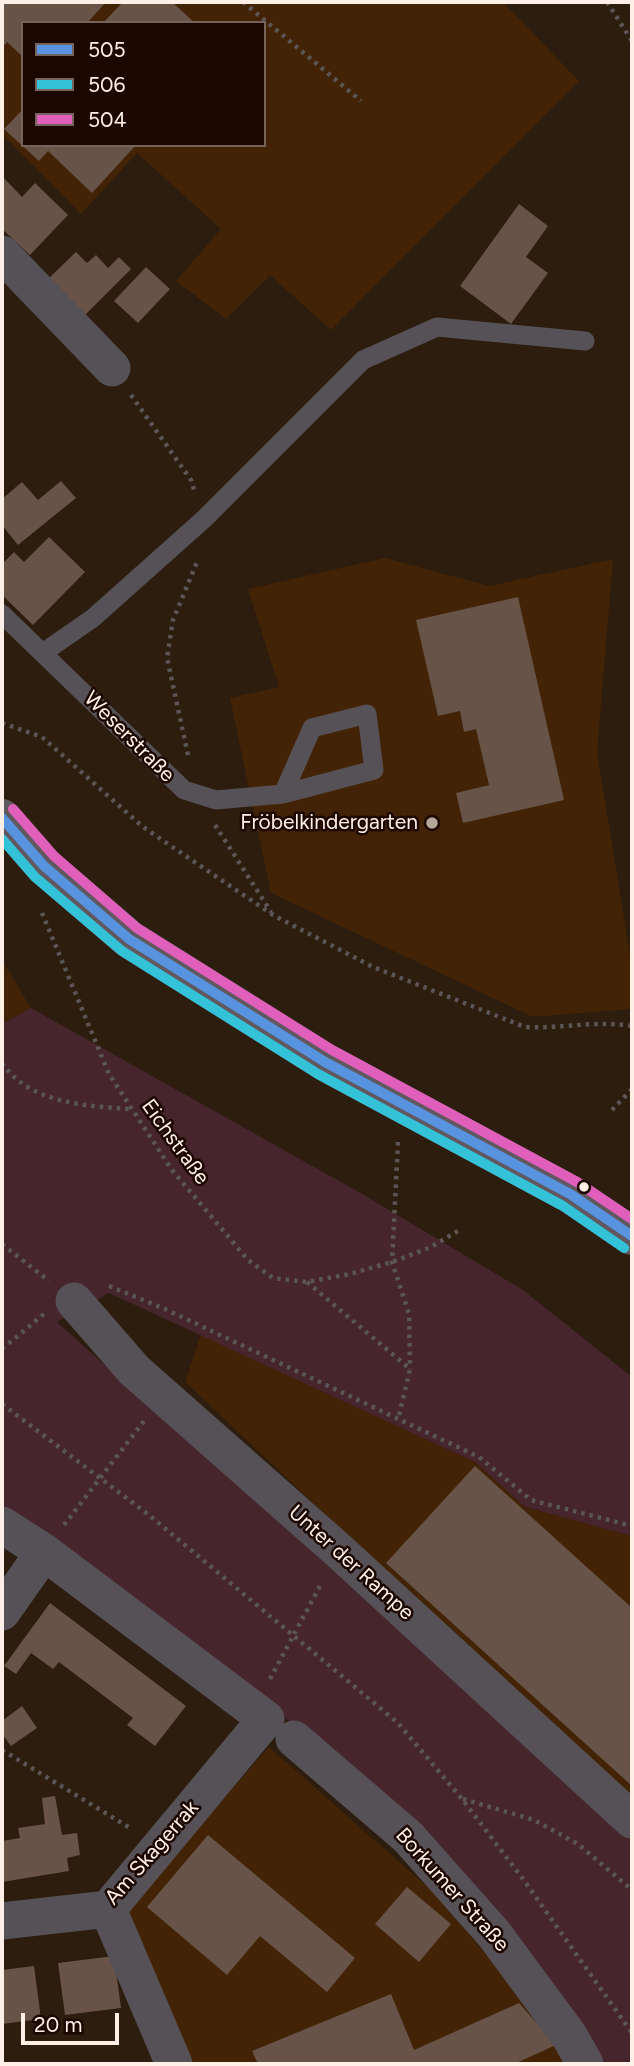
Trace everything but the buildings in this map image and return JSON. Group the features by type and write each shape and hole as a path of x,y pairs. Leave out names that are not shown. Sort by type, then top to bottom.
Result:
{"main road":[{"path":"2,818 44,866 129,939 325,1062 570,1194 632,1236"}],"street":[{"path":"2,254 112,368"},
{"name":"Unter der Rampe","path":"74,1301 134,1370 339,1551 632,1820"},
{"name":"Borkumer Straße","path":"2,1525 44,1552 271,1722 408,1837 495,1934 570,2037 585,2064"},
{"path":"2,1612 44,1552"},
{"name":"Am Skagerrak","path":"2,1921 108,1909 271,1722"},
{"path":"108,1909 174,2064"}],"lane":[{"path":"44,652 93,618 204,519 363,360 437,327 585,341"},
{"name":"Weserstraße","path":"2,614 184,790 216,800 284,793 374,770 367,715 312,728 284,793"}],"path":[{"path":"243,2 266,21"},
{"path":"607,2 632,41"},
{"path":"266,21 361,101"},
{"path":"112,368 191,480 204,519 203,547 173,620 167,658 198,794 217,829 273,915"},
{"path":"2,723 43,737 143,827 273,915 373,967 525,1027 616,1023 632,1026"},
{"name":"Eichstraße","path":"41,910 109,1074 172,1170 248,1260 273,1278 307,1282 392,1262 431,1247 461,1229"},
{"path":"2,1063 11,1077 58,1100 131,1110"},
{"path":"612,1110 632,1089"},
{"path":"398,1420 410,1369 409,1314 392,1262 400,1103"},
{"path":"2,1244 74,1301"},
{"path":"307,1282 410,1369"},
{"path":"2,1349 42,1314 107,1285 166,1309 479,1457 531,1500 632,1526"},
{"path":"44,1552 164,1396"},
{"path":"2,1404 149,1515 398,1723 462,1799 538,1899 632,2033"},
{"path":"271,1722 266,1687 339,1551"},
{"path":"2,1750 161,1847"},
{"path":"462,1799 534,1820 578,1844 632,1890"}],"shaded area":[{"path":"2,2 503,2 579,81 331,330 270,275 226,319 176,281 221,229 137,153 81,214 2,134"},
{"name":"Fröbelkindergarten","path":"385,558 489,586 613,559 597,753 632,967 632,1009 533,1017 271,893 230,698 279,687 248,589"},
{"path":"2,960 31,1008 2,1024"},
{"path":"31,1008 364,1195 523,1290 632,1377 632,1536 525,1507 475,1462 109,1293 57,1322 632,1840 632,2064 604,2064 587,2029 475,1886 291,1722 2,1513 2,1024"},
{"path":"201,1334 475,1462 525,1507 632,1536 632,1803 185,1382"},
{"path":"269,1747 438,1896 558,2043 568,2064 192,2064 126,1910"}],"transit line":[{"name":"504","path":"13,809 54,856 137,928 332,1050 577,1182 632,1219"},
{"name":"505","path":"2,818 44,866 129,939 325,1062 570,1194 632,1236"},
{"name":"506","path":"2,839 35,877 122,951 318,1074 563,1206 624,1248"}],"place":[{"name":"Fröbelkindergarten","path":"432,823"}]}
